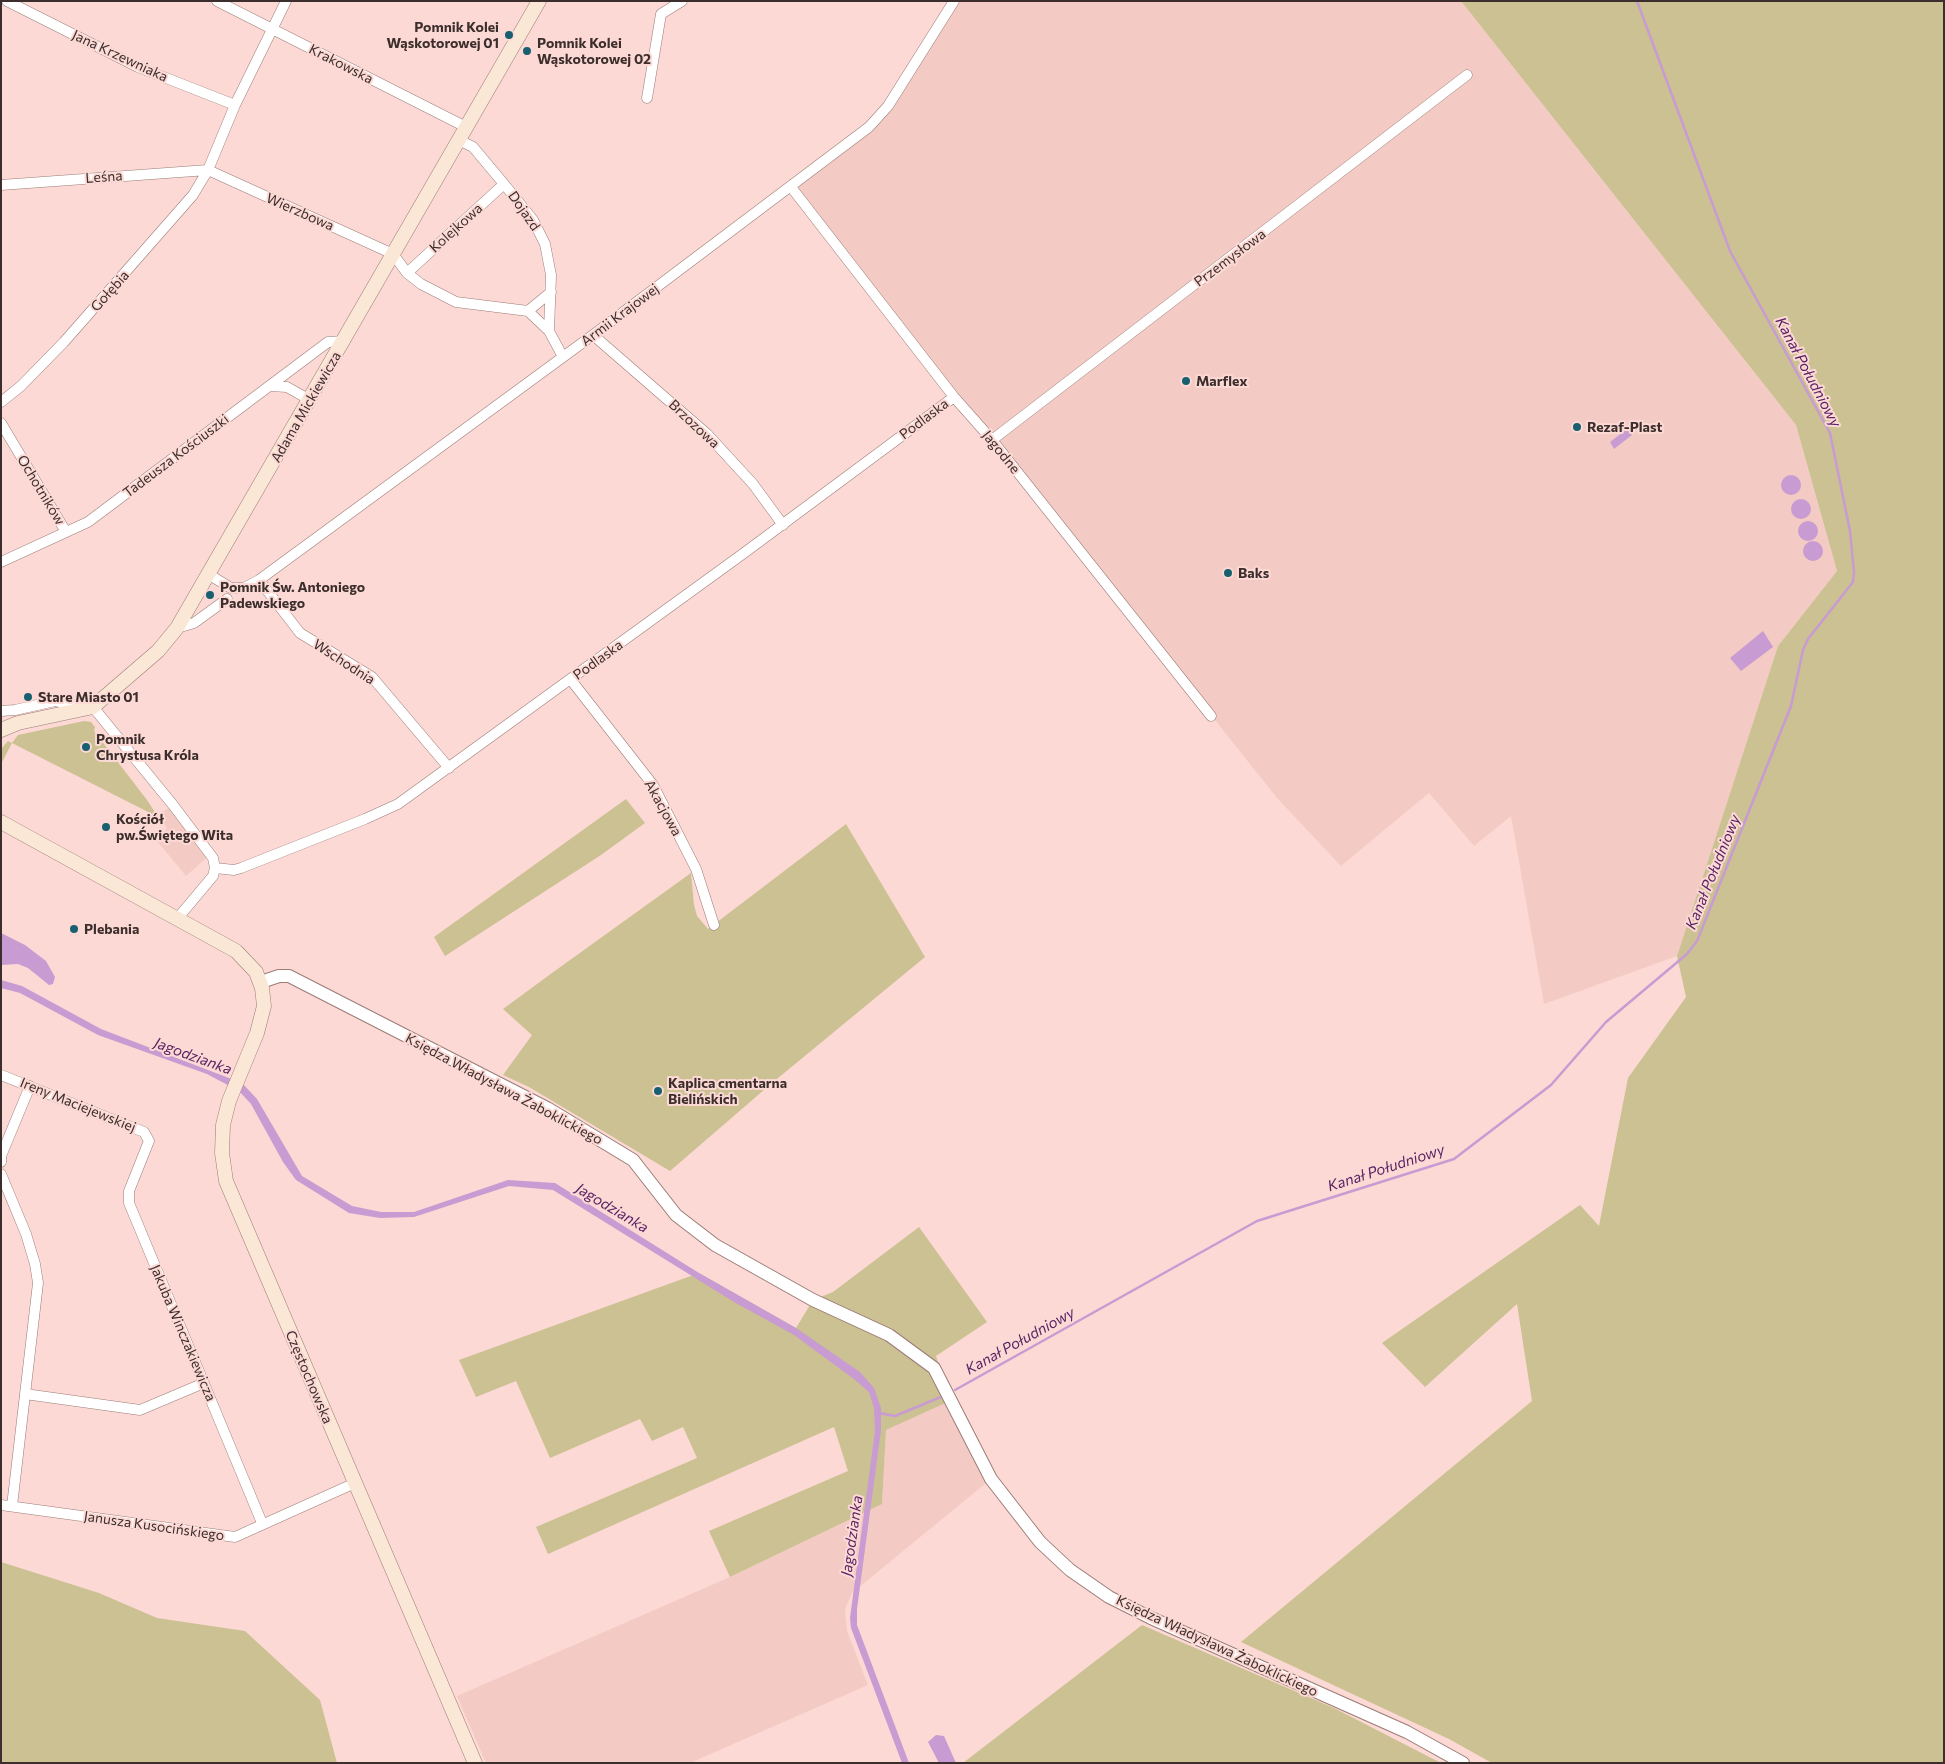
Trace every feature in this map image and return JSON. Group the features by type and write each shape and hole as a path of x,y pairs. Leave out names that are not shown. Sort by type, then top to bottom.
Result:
{"main road":[{"name":"Adama Mickiewicza","path":"2,729 91,708 158,651 177,628 539,1"},
{"path":"1,822 236,951 252,966 261,982"},
{"name":"Częstochowska","path":"261,982 264,1006 262,1018 230,1101 222,1141 222,1161 229,1191 475,1763"}],"street":[{"name":"Jana Krzewniaka","path":"7,1 138,67 235,105"},
{"name":"Krakowska","path":"217,1 466,127"},
{"path":"235,105 286,1"},
{"path":"647,98 661,14 682,1"},
{"name":"Armii Krajowej","path":"208,574 231,588 244,588 258,580 593,335 791,187 869,127 888,106 954,1"},
{"name":"Przemysłowa","path":"992,440 1467,76"},
{"name":"Gołębia","path":"1,402 22,386 64,342 193,195 208,170 235,105"},
{"name":"Dojazd","path":"459,140 472,147 504,184 533,220 546,244 551,275 549,331"},
{"name":"Leśna","path":"1,184 208,170"},
{"name":"Wierzbowa","path":"208,170 393,254"},
{"name":"Kolejkowa","path":"407,273 504,184"},
{"name":"Jagodne","path":"791,187 954,397 992,440 1211,716"},
{"path":"393,254 407,273 421,284 456,302 528,311 550,292"},
{"name":"Dojazd","path":"528,311 549,331 563,357"},
{"name":"Brzozowa","path":"593,335 707,434 753,484 783,525"},
{"name":"Tadeusza Kościuszki","path":"1,562 88,522 328,342 344,341"},
{"path":"270,386 287,387 310,400"},
{"name":"Podlaska","path":"215,868 234,870 241,868 366,820 398,804 783,525 954,397"},
{"name":"Ochotników","path":"1,423 66,532"},
{"name":"Wschodnia","path":"258,580 300,634 372,677 449,768"},
{"path":"177,628 194,623 227,599"},
{"name":"Akacjowa","path":"571,680 653,785 696,869 714,925"},
{"path":"1,711 55,702 91,708 213,858 215,868 210,881 177,919"},
{"name":"Księdza Władysława Żaboklickiego","path":"261,982 280,976 289,976 547,1108 634,1160 676,1215 715,1245 813,1300 889,1334 934,1368 991,1479 1040,1542 1070,1570 1109,1597 1151,1618 1407,1732 1463,1763"},
{"name":"Ireny Maciejewskiej","path":"1,1075 144,1132 149,1141"},
{"path":"1,1162 1,1156 30,1086"},
{"name":"Jakuba Winczakiewicza","path":"149,1141 129,1191 129,1203 262,1523"},
{"path":"1,1174 26,1234 36,1264 38,1283 25,1394 6,1506"},
{"path":"25,1394 140,1410 204,1383"},
{"name":"Janusza Kusocińskiego","path":"6,1506 235,1537 262,1523 355,1483"}],"shaded area":[{"path":"954,1 1461,1 1796,425 1837,571 1778,646 1677,956 1544,1004 1511,816 1474,846 1429,793 1341,866 1277,798 791,187 869,127"},
{"path":"1461,1 1944,1 1944,1763 1492,1763 1449,1739 1241,1642 1532,1401 1517,1304 1425,1387 1382,1343 1580,1205 1599,1226 1628,1078 1686,997 1677,956 1778,646 1837,571 1796,425"},
{"path":"1627,429 1632,435 1614,449 1610,442"},
{"path":"1791,475 1798,478 1801,485 1798,492 1791,495 1784,492 1781,485 1784,478"},
{"path":"1801,499 1808,502 1811,509 1808,516 1801,519 1794,516 1791,509 1794,502"},
{"path":"1808,521 1815,524 1818,531 1815,538 1808,541 1801,538 1798,531 1801,524"},
{"path":"1813,541 1820,544 1823,551 1820,558 1813,561 1806,558 1803,551 1806,544"},
{"path":"1763,631 1773,647 1741,671 1730,658"},
{"path":"84,721 91,722 95,727 94,731 158,817 12,743 18,735"},
{"path":"8,741 12,743 1,764 1,749"},
{"path":"626,799 645,823 601,855 445,956 434,937"},
{"path":"173,805 211,854 186,876 157,841 167,828 159,814"},
{"path":"846,824 925,957 772,1083 670,1171 529,1087 503,1075 532,1035 503,1009 552,973 691,873 697,916 708,929"},
{"path":"1,933 25,945 46,961 55,977 53,984 49,985 28,968 18,964 1,965"},
{"path":"1,980 22,986 101,1029 242,1083 257,1099 302,1176 352,1206 381,1212 414,1212 508,1180 555,1183 699,1273 796,1328 860,1372 874,1388 881,1408 881,1430 857,1609 857,1625 909,1763 902,1763 851,1628 850,1618 875,1431 874,1408 869,1392 854,1379 794,1335 734,1302 553,1190 509,1186 414,1217 380,1218 349,1213 296,1180 283,1162 251,1104 239,1091 207,1074 98,1035 20,993 1,988"},
{"path":"919,1227 987,1322 936,1356 950,1401 886,1430 882,1504 730,1577 709,1531 848,1471 834,1427 548,1554 536,1527 697,1458 683,1427 652,1441 640,1419 550,1458 516,1381 476,1397 459,1360 699,1273 796,1328 813,1300 833,1292"},
{"path":"950,1401 991,1479 852,1593 845,1609 847,1631 868,1685 690,1763 486,1763 457,1696 730,1577 882,1504 886,1430"},
{"path":"1,1562 99,1593 157,1618 245,1631 320,1700 337,1763 1,1763"},
{"path":"1142,1625 1334,1708 1441,1763 963,1763"},
{"path":"936,1735 944,1736 956,1763 939,1763 928,1742"}],"waterway":[{"name":"Kanał Południowy","path":"955,1390 1257,1221 1454,1159 1551,1085 1606,1022 1687,954 1697,941 1791,706 1803,650 1808,639 1853,582 1854,572 1850,531 1830,433 1730,251 1637,1"},
{"name":"Kanał Południowy","path":"879,1413 895,1416 941,1397"}],"place":[{"name":"Pomnik Kolei Wąskotorowej 01","path":"509,35"},
{"name":"Pomnik Kolei Wąskotorowej 02","path":"527,51"},
{"name":"Marflex","path":"1186,381"},
{"name":"Rezaf-Plast","path":"1577,427"},
{"name":"Baks","path":"1228,573"},
{"name":"Pomnik Św. Antoniego Padewskiego","path":"210,595"},
{"name":"Stare Miasto 01","path":"28,697"},
{"name":"Pomnik Chrystusa Króla","path":"86,747"},
{"name":"Kościół pw.Świętego Wita","path":"106,827"},
{"name":"Plebania","path":"74,929"},
{"name":"Kaplica cmentarna Bielińskich","path":"658,1091"}],"water label":[{"name":"Jagodzianka","path":"193,1056"},
{"name":"Jagodzianka","path":"612,1208"},
{"name":"Jagodzianka","path":"852,1536"}]}
